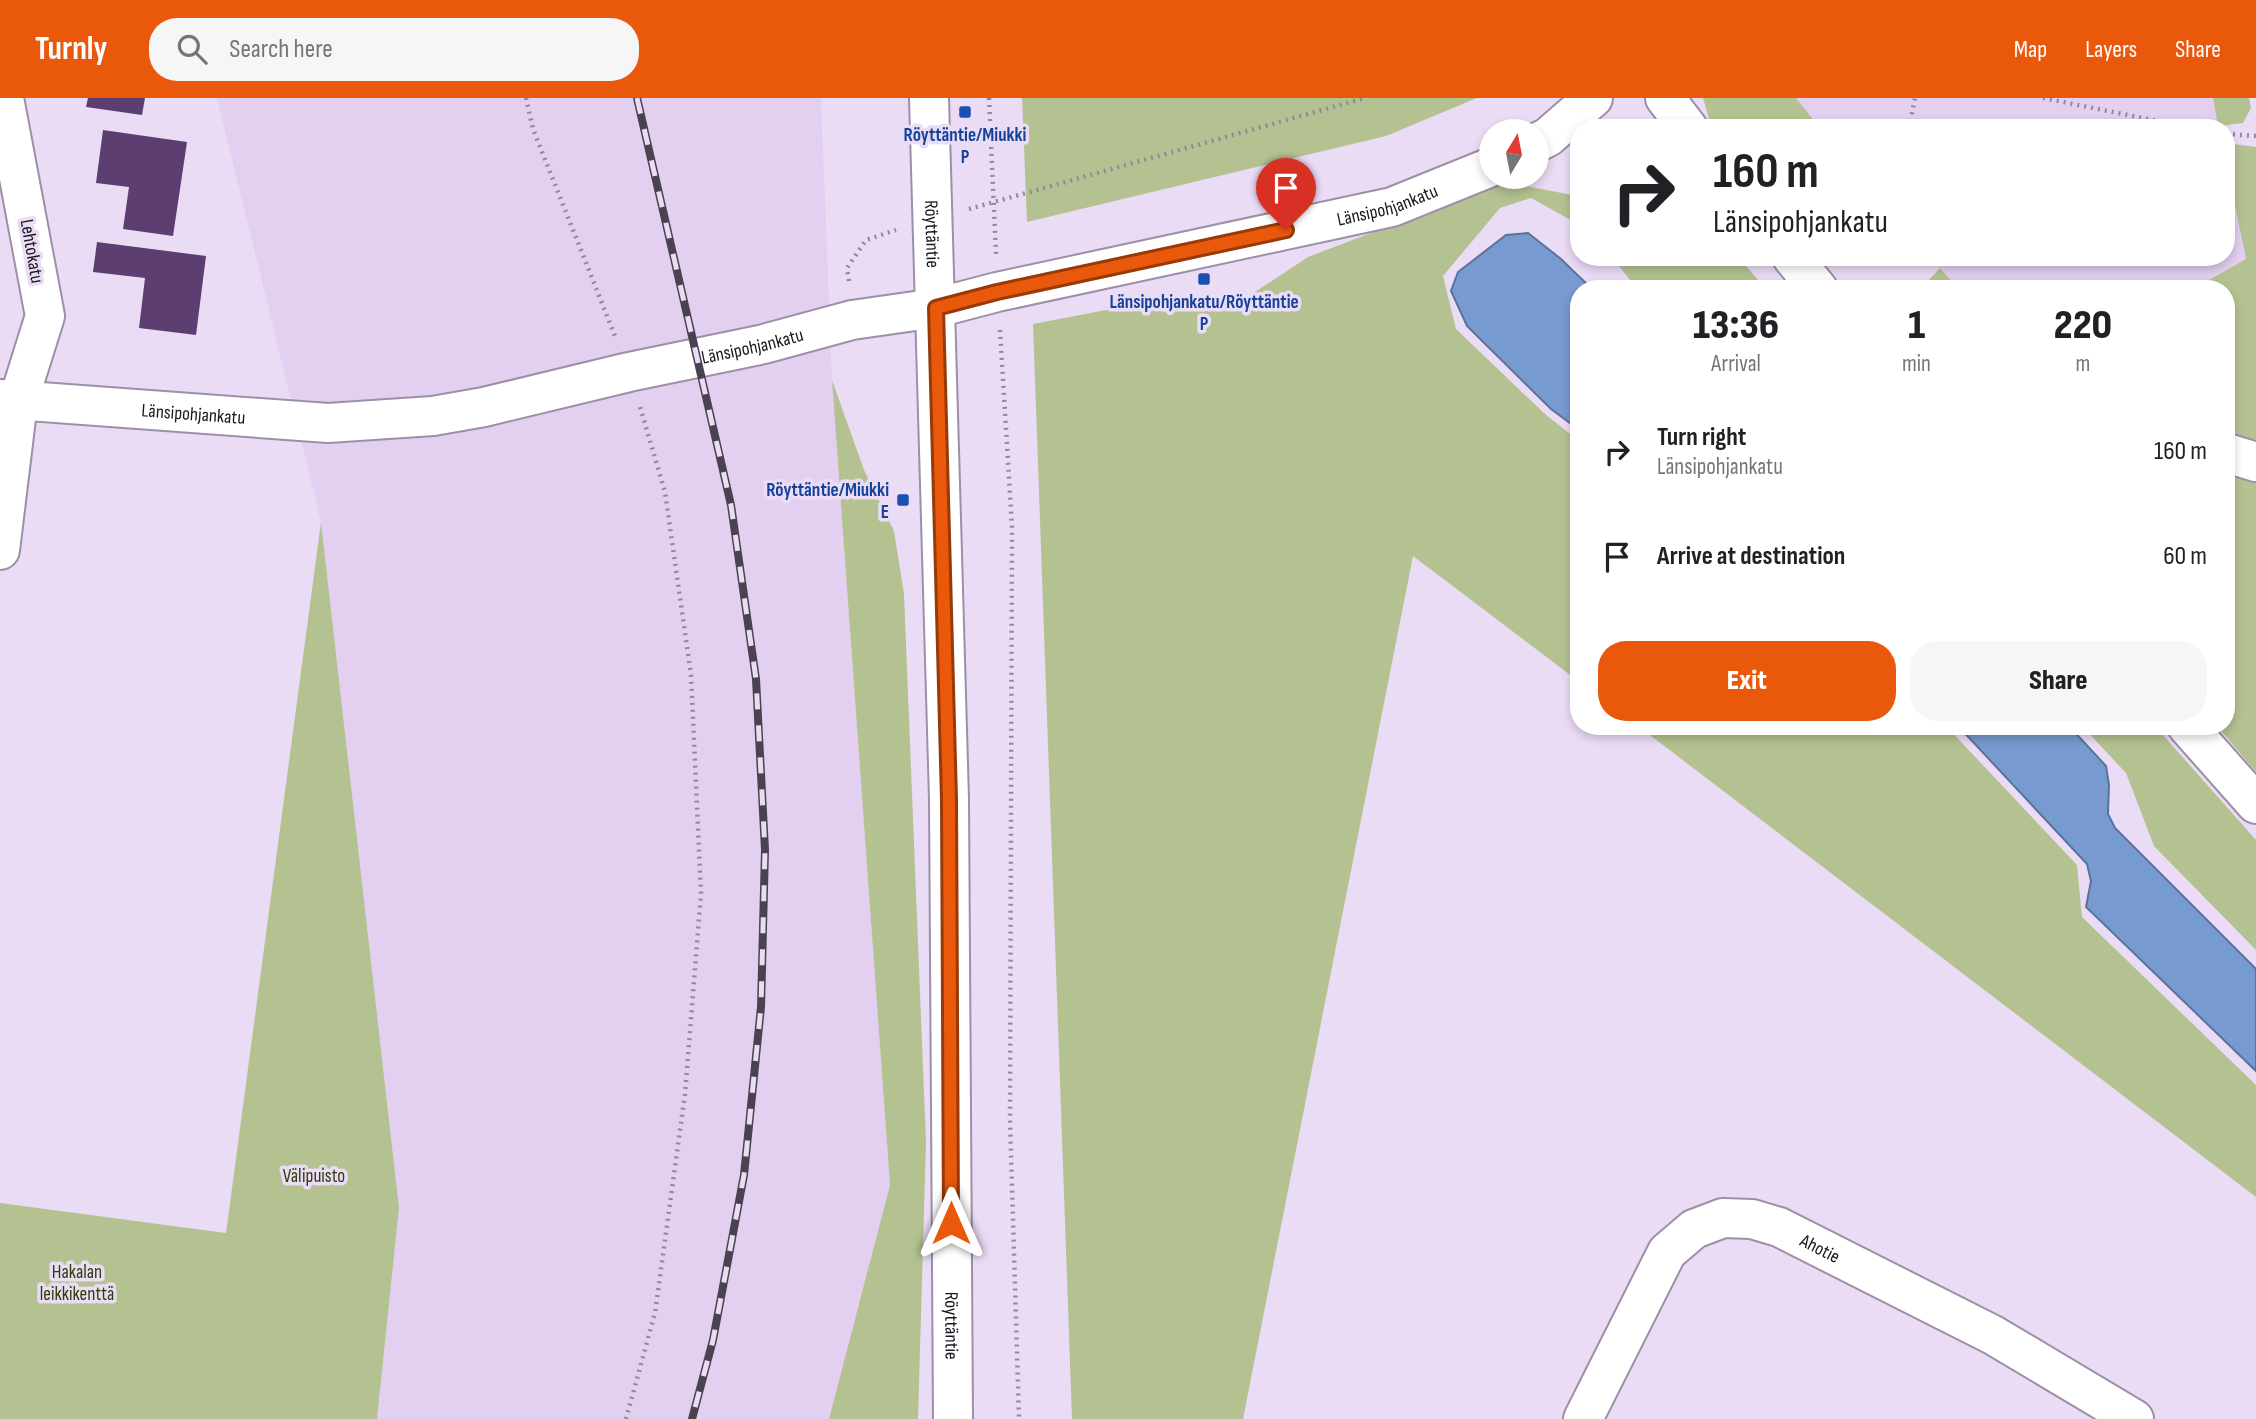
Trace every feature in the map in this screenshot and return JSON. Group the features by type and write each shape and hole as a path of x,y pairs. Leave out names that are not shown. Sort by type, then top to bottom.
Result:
{"street":[{"name":"Lehtokatu","path":"0,550 9,400 45,316 4,98"},
{"name":"Röyttäntie","path":"929,98 949,800 953,1419"},
{"path":"1549,136 1593,98"},
{"path":"1665,98 1681,119"},
{"name":"Länsipohjankatu","path":"9,400 328,424 446,414 764,344 852,320 936,308 997,292 1392,207 1479,172"},
{"path":"1799,266 1811,280"},
{"path":"2235,456 2256,462"},
{"path":"2195,735 2256,804"},
{"name":"Ahotie","path":"1583,1419 1667,1252 1694,1228 1723,1218 1752,1219 1779,1227 1993,1335 2134,1419"}],"path":[{"path":"526,98 533,129 629,372 665,492 691,675 702,893 685,1094 655,1313 626,1419"},
{"path":"989,98 997,292 1012,527 1010,1119 1019,1419"},
{"path":"852,320 848,268 866,240 931,218 995,204 1365,98"},
{"path":"1911,119 1915,98"},
{"path":"2043,98 2148,119"},
{"path":"2235,135 2256,136"}],"shaded area":[{"path":"217,98 821,98 832,380 890,1185 829,1419 377,1419 399,1208 321,522"},
{"path":"1796,98 2213,98 2217,119 1813,119"},
{"path":"2235,205 2246,259 2235,265"},
{"path":"1939,266 2234,266 2209,280 1950,280"}],"green space":[{"path":"1022,98 1477,98 1386,136 1027,222"},
{"path":"1703,98 1796,98 1813,119 1709,119"},
{"path":"2213,98 2249,98 2251,108 2243,123 2235,124 2235,119 2217,119"},
{"path":"2235,144 2256,147 2256,772 2225,735 2235,735 2235,280 2209,280 2246,259 2235,205"},
{"path":"1486,189 1541,189 1570,194 1570,220 1531,198 1500,208 1443,276 1456,329 1546,415 1570,434 1570,675 1413,556 1243,1419 1072,1419 1033,324 1174,297 1246,298 1308,257"},
{"path":"1619,266 1746,266 1758,280 1630,280"},
{"path":"1940,268 1950,280 1929,280"},
{"path":"832,380 864,470 894,531 904,594 926,1142 918,1419 829,1419 890,1185"},
{"name":"Välipuisto","path":"321,522 399,1208 377,1419 0,1419 0,1203 226,1233"},
{"path":"1650,735 1954,735 2077,865 2082,917 2256,1085 2256,1197"},
{"path":"2090,735 2163,735 2256,840 2256,950 2154,846 2126,773"}],"water":[{"path":"1528,233 1583,280 1570,280 1570,423 1551,409 1467,326 1451,291 1458,272 1506,235"},
{"path":"1966,735 2077,735 2106,766 2109,785 2108,814 2115,828 2256,969 2256,1071 2086,907 2091,881 2087,864"}],"building":[{"path":"88,98 145,98 142,115 86,107"},
{"path":"103,130 187,142 173,236 123,229 129,187 96,183"},
{"path":"97,242 206,256 196,335 139,328 145,278 93,272"}],"railway":[{"path":"637,98 731,505 756,679 765,850 761,1007 744,1175 713,1340 692,1419"}],"place":[{"name":"Röyttäntie/Miukki P","path":"965,112"},
{"name":"Länsipohjankatu/Röyttäntie P","path":"1204,279"},
{"name":"Röyttäntie/Miukki E","path":"903,500"}],"route":[{"path":"951,1223 949,800 936,308 997,292 1286,230"}],"park label":[{"name":"Hakalan leikkikenttä","path":"77,1282"}]}
